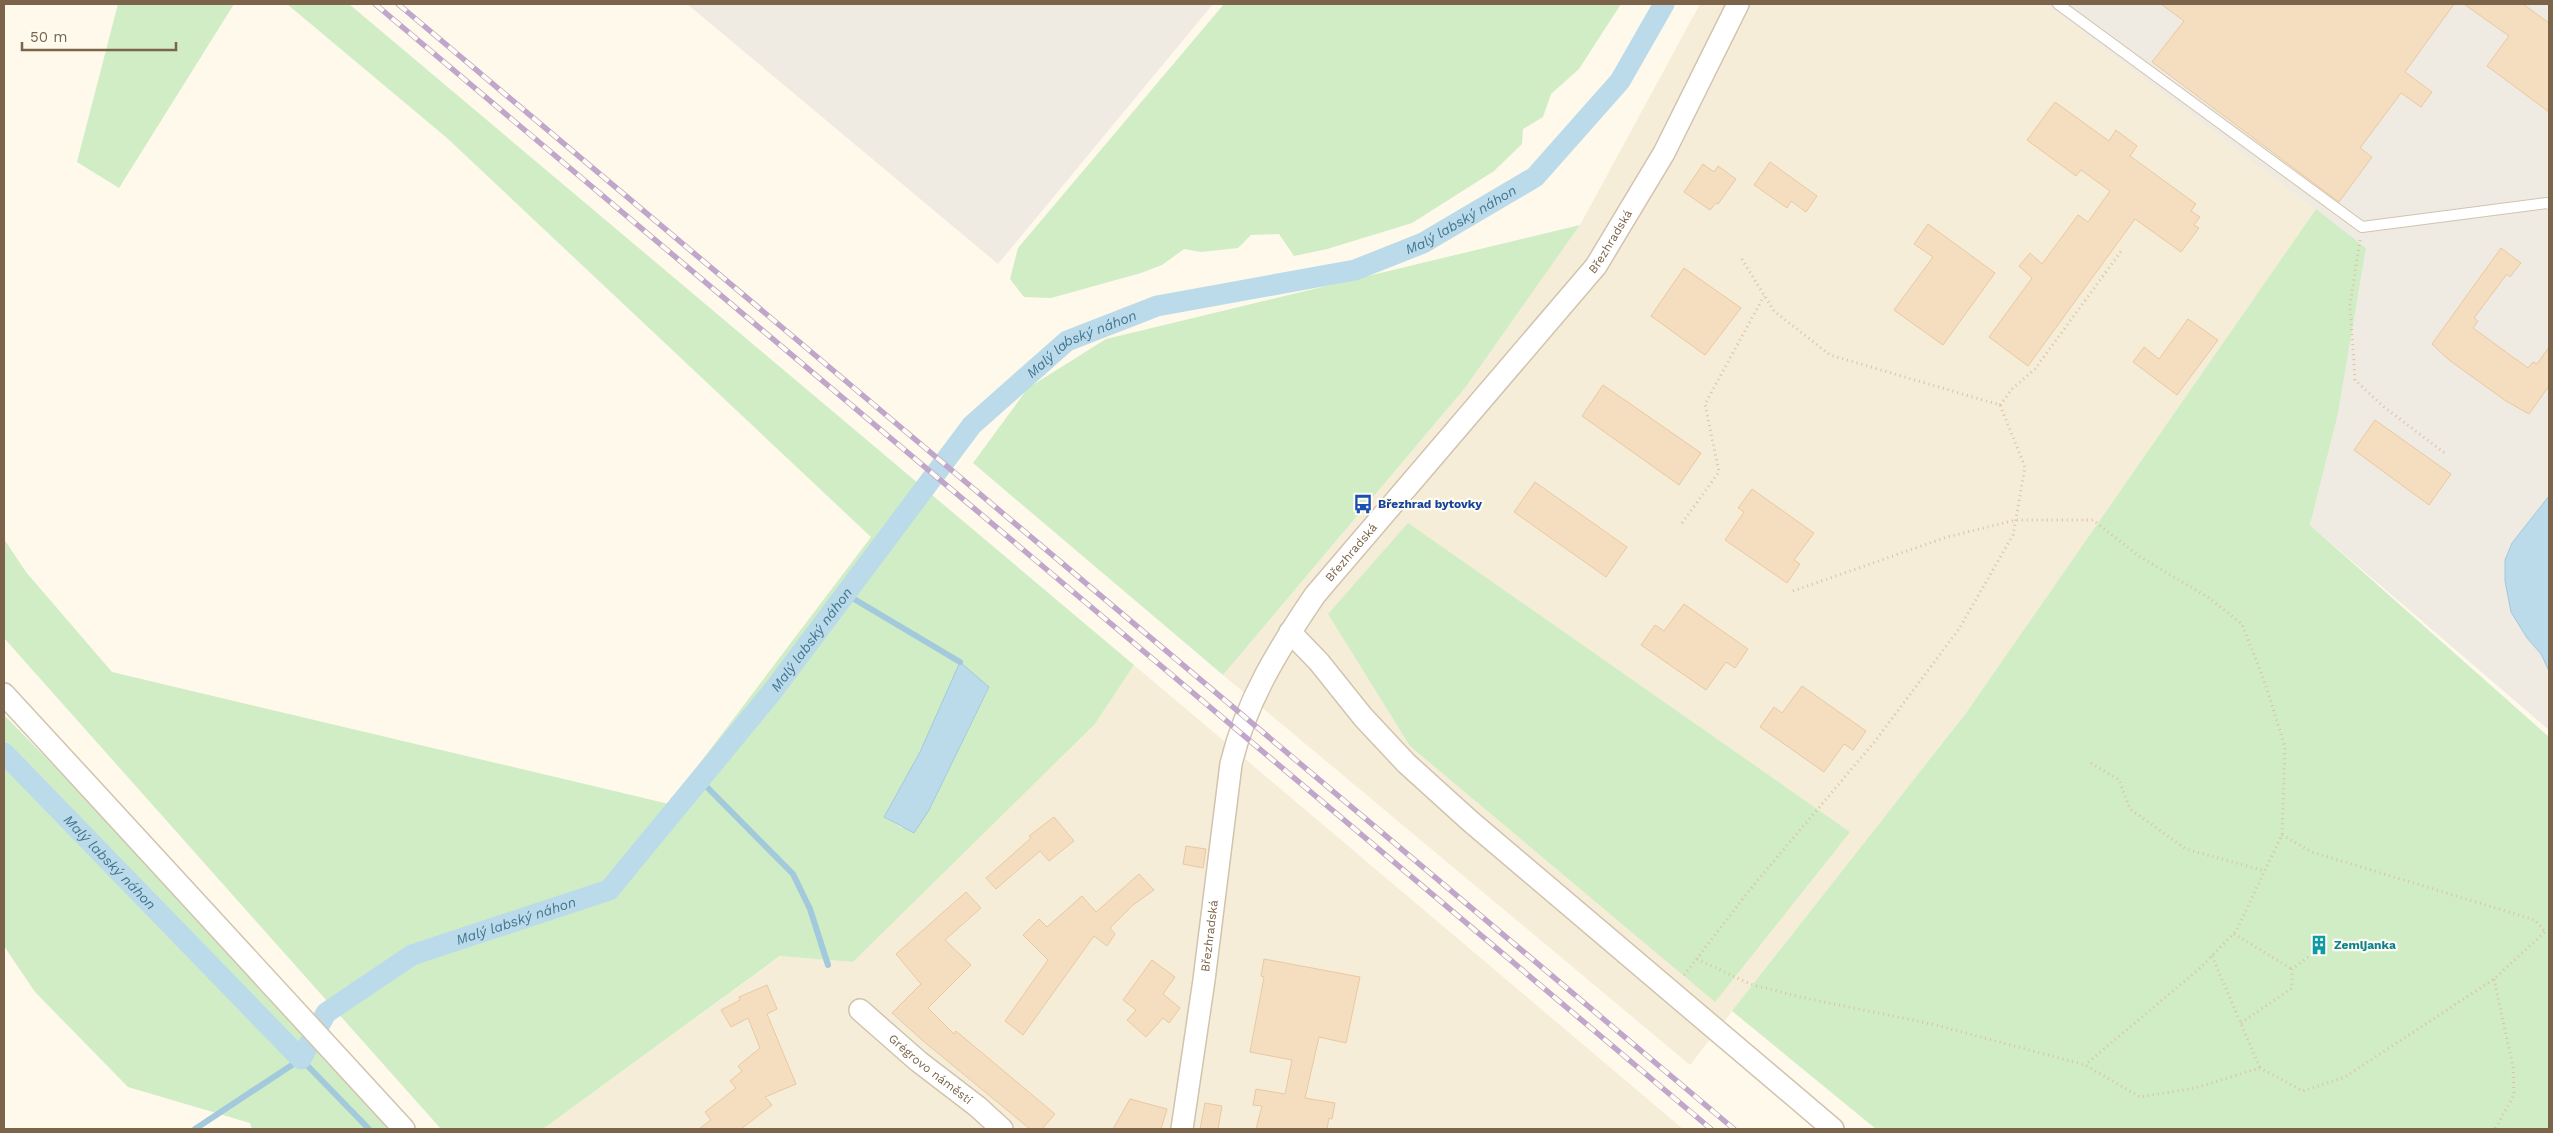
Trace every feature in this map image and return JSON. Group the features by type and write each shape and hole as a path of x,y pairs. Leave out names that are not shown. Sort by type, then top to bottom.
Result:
{"street":[{"name":"Březhradská","path":"1182,1129 1204,980 1231,764 1245,717 1260,684 1290,632 1315,595 1596,266 1664,153 1738,4"},
{"path":"1290,632 1319,662 1364,717 1406,763 1833,1129"},
{"path":"4,694 404,1129"},
{"name":"Grégrovo náměstí","path":"860,1010 918,1061 978,1107 1002,1129"}],"lane":[{"path":"2058,4 2362,227 2549,202"}],"path":[{"path":"2362,227 2350,305 2355,380 2384,407 2446,454"},
{"path":"2000,405 2012,389 2036,369 2122,250"},
{"path":"1740,256 1774,311 1830,355 2000,405"},
{"path":"1682,523 1719,472 1705,404 1764,296"},
{"path":"1671,992 1752,887 1876,740 1959,629 2013,535 2025,467 2000,405"},
{"path":"1793,591 1947,537 2016,520 2093,520 2138,556 2209,598 2242,624 2265,683 2286,747 2282,835 2234,934 2199,969 2085,1065"},
{"path":"2090,763 2120,780 2130,809 2186,849 2265,871"},
{"path":"2282,835 2312,852 2535,920 2544,932"},
{"path":"2212,956 2260,1068 2303,1091 2345,1077 2494,979 2544,932 2549,932"},
{"path":"2234,934 2292,969"},
{"path":"2292,969 2311,955"},
{"path":"1697,959 1750,984 1800,997 1932,1024 2085,1065 2140,1097 2195,1088 2260,1068"},
{"path":"2241,1023 2292,988 2292,969"},
{"path":"2494,979 2513,1067 2514,1095 2495,1129"}],"shaded area":[{"path":"687,4 1213,4 998,264"},
{"path":"1700,4 2046,4 2316,209 1966,713 1690,1065 1223,675 1465,388 1580,225"},
{"path":"2046,4 2549,4 2549,730 2310,525 2338,414 2366,248"},
{"path":"1134,665 1683,1129 543,1129 781,956 853,962 1095,724"}],"green space":[{"path":"118,4 234,4 119,188 77,162"},
{"path":"287,4 349,4 1134,665 1095,724 853,962 780,956 543,1129 441,1129 4,638 4,539 26,572 112,672 669,804 871,537 447,138","holes":["961,663 989,688 929,810 902,828 884,817 920,752"]},
{"path":"1224,4 1621,4 1579,69 1551,94 1543,117 1523,129 1522,144 1494,171 1412,223 1327,249 1294,256 1279,234 1251,235 1238,248 1201,252 1184,249 1162,265 1141,273 1051,298 1024,297 1010,279 1018,248"},
{"path":"2316,209 2366,248 2338,414 2310,525 2549,737 2549,1129 1876,1129 1732,1011 1966,713"},
{"path":"1580,225 1465,388 1223,675 973,463 1028,388 1106,339"},
{"path":"1408,523 1850,832 1715,1002 1410,746 1328,614"},
{"path":"4,715 280,996 405,1129 252,1129 250,1123 128,1087 35,992 4,946"}],"water":[{"path":"2549,496 2549,671 2541,654 2527,638 2511,612 2505,581 2505,560 2512,543"},
{"path":"960,662 989,687 929,810 914,833 884,817 920,752"}],"building":[{"path":"2161,4 2454,4 2405,72 2432,92 2421,107 2401,93 2360,148 2372,157 2339,202 2152,62 2184,21"},
{"path":"2464,4 2523,4 2549,23 2549,112 2487,66 2509,36"},
{"path":"2055,102 2109,141 2116,130 2137,146 2130,156 2196,204 2191,211 2200,217 2194,225 2199,228 2181,252 2135,219 2028,366 1989,337 2032,278 2019,266 2030,253 2042,264 2078,215 2088,222 2110,191 2081,170 2076,176 2027,140"},
{"path":"1770,162 1817,196 1806,212 1791,201 1787,208 1754,185"},
{"path":"1703,164 1714,172 1718,166 1736,179 1718,204 1716,203 1710,210 1684,192"},
{"path":"1928,224 1995,273 1943,345 1894,310 1933,257 1914,244"},
{"path":"2501,248 2521,263 2510,277 2507,274 2474,318 2478,321 2473,328 2528,368 2533,362 2537,364 2549,347 2549,386 2529,414 2506,401 2449,360 2432,344"},
{"path":"1684,268 1741,308 1705,355 1651,316"},
{"path":"2188,319 2218,340 2177,395 2133,362 2144,347 2159,359"},
{"path":"1603,385 1701,453 1679,485 1582,416"},
{"path":"2375,420 2451,474 2429,505 2354,450"},
{"path":"1535,482 1627,547 1606,577 1514,512"},
{"path":"1752,489 1814,533 1794,560 1800,564 1787,583 1725,540 1744,512 1738,508"},
{"path":"1684,604 1748,649 1735,668 1726,662 1706,690 1641,645 1655,625 1664,631"},
{"path":"1802,686 1866,731 1853,750 1844,744 1824,772 1760,727 1774,707 1782,713"},
{"path":"1054,817 1074,841 1049,861 1040,851 996,889 986,878 1031,838 1029,836"},
{"path":"1186,846 1206,849 1203,868 1183,864"},
{"path":"1139,874 1154,890 1133,905 1110,928 1115,934 1107,946 1094,936 1023,1035 1005,1021 1048,960 1023,935 1039,919 1047,927 1082,896 1096,912"},
{"path":"966,892 981,908 945,940 971,965 928,1008 954,1034 956,1031 1055,1114 1042,1129 1030,1129 892,1013 921,984 896,954"},
{"path":"1264,959 1360,977 1346,1043 1319,1037 1305,1098 1335,1103 1332,1119 1329,1118 1327,1129 1256,1129 1262,1106 1253,1105 1256,1089 1285,1094 1292,1060 1250,1052 1264,977 1261,976"},
{"path":"1152,960 1175,977 1163,994 1180,1008 1169,1023 1163,1018 1146,1037 1127,1020 1136,1010 1123,1000"},
{"path":"767,985 777,1009 767,1014 796,1084 765,1097 772,1105 741,1129 699,1129 711,1120 705,1112 736,1088 730,1081 742,1071 738,1066 760,1048 748,1018 731,1027 721,1010 740,1000 739,997"},
{"path":"1130,1099 1167,1109 1161,1129 1113,1129"},
{"path":"1205,1103 1222,1106 1218,1129 1200,1129"}],"waterway":[{"name":"Malý labský náhon","path":"4,753 301,1059 326,1013 412,955 609,890 772,692 972,425 1067,341 1157,306 1355,270 1423,243 1535,177 1620,81 1664,4"},
{"path":"844,593 960,662"},
{"path":"699,779 793,874 810,909 828,965"},
{"path":"195,1129 301,1059 369,1129"}],"railway":[{"path":"375,4 1711,1129"},
{"path":"398,4 1734,1129"}],"place":[{"name":"Březhrad bytovky","path":"1363,504"},
{"name":"Zemljanka","path":"2319,945"}]}
